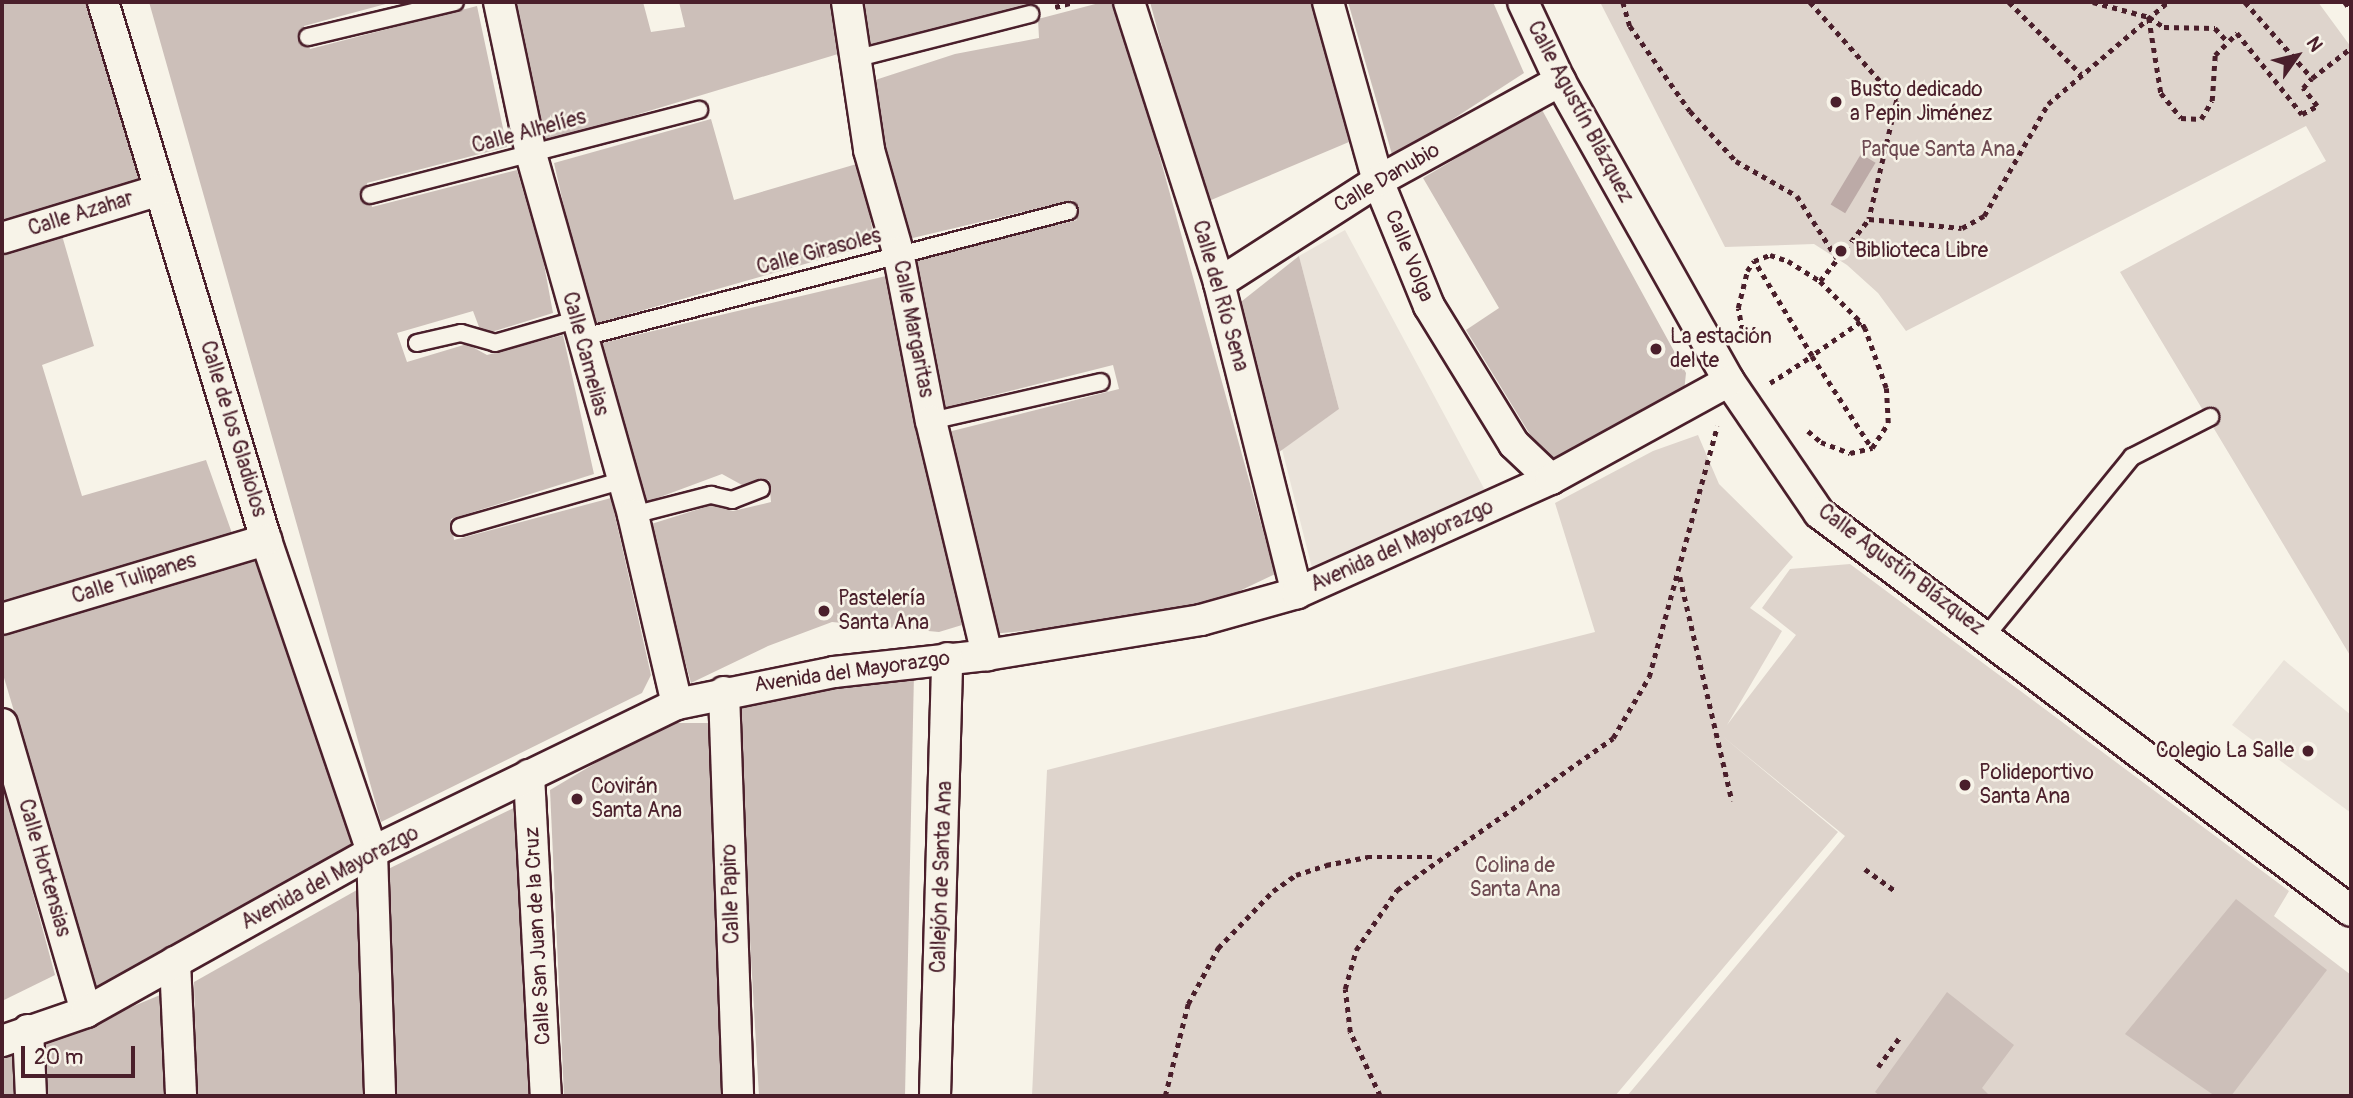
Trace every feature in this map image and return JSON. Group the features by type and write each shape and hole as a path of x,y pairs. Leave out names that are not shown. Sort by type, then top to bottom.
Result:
{"street":[{"name":"Calle de los Gladiolos","path":"103,2 266,540 372,852 380,1096"},
{"name":"Calle Camelias","path":"499,2 531,154 620,481 633,515 677,704"},
{"name":"Calle Margaritas","path":"847,2 869,150 898,252 931,421 987,655"},
{"name":"Calle del Río Sena","path":"1129,2 1219,283 1297,593"},
{"name":"Calle Volga","path":"1328,2 1378,181 1429,306 1514,443 1551,479"},
{"name":"Calle Agustín Blázquez","path":"1523,2 1560,81 1736,391 1819,513 2351,911"},
{"name":"Calle Danubio","path":"1219,283 1378,181 1560,81"},
{"name":"Calle Azahar","path":"2,238 160,190"},
{"name":"Avenida del Mayorazgo","path":"15,1035 86,1012 372,852 677,704 724,692 947,658 987,655 1201,620 1297,593 1551,479 1736,391"},
{"name":"Calle Tulipanes","path":"2,619 266,540"},
{"name":"Callejón de Santa Ana","path":"935,1096 947,658"},
{"name":"Calle Papiro","path":"724,692 738,1096"},
{"name":"Calle Hortensias","path":"2,724 86,1012"},
{"name":"Calle San Juan de la Cruz","path":"529,775 546,1096"},
{"path":"175,962 181,1096"},
{"path":"15,1035 31,1096"}],"lane":[{"path":"308,37 455,2"},
{"path":"854,59 1030,14"},
{"name":"Calle Alhelíes","path":"370,195 699,110"},
{"name":"Calle Girasoles","path":"417,343 461,333 495,343 578,329 1069,211"},
{"path":"931,421 1101,382"},
{"path":"1986,636 2132,457 2210,417"},
{"path":"460,527 620,481"},
{"path":"633,515 711,495 732,500 761,489"}],"path":[{"path":"1623,2 1630,26 1690,111 1736,161 1797,196 1837,258"},
{"path":"1810,2 1897,100 1869,219 1820,281"},
{"path":"2009,2 2081,74"},
{"path":"2093,2 2149,17 2164,27 2215,28 2226,40"},
{"path":"1869,219 1962,228 1984,216 2048,104 2168,2"},
{"path":"2245,2 2312,78"},
{"path":"2344,2 2351,10"},
{"path":"2149,17 2161,93 2181,118 2201,119 2212,101 2215,55 2226,40 2237,33 2302,114 2317,106 2303,88 2351,48"},
{"path":"1754,261 1770,255 1820,281 1861,322 1878,359 1885,388 1888,423 1872,448 1850,453 1821,442 1803,427"},
{"path":"1742,333 1738,308 1754,261"},
{"path":"1754,261 1872,448"},
{"path":"1380,1096 1350,1032 1345,989 1356,950 1371,924 1397,890 1438,857 1613,738 1649,677 1736,391 1812,356 1861,322"},
{"path":"1679,575 1732,801"},
{"path":"1166,1096 1188,1004 1217,948 1273,891 1296,875 1340,862 1399,855 1438,857"},
{"path":"1865,869 1894,890"},
{"path":"1878,1067 1899,1038"}],"shaded area":[{"path":"1861,154 1876,163 1845,213 1831,205"},
{"path":"1345,230 1487,494 1314,576 1282,449 1339,409 1299,256"},
{"name":"Colegio La Salle","path":"2284,660 2351,715 2351,813 2232,725"}],"green space":[{"name":"Parque Santa Ana","path":"1600,2 2318,2 2351,47 2351,657 2120,272 2326,161 2306,126 1906,331 1878,293 1847,265 1814,244 1725,247"},
{"name":"Colina de Santa Ana","path":"1698,435 1719,484 1793,557 1750,608 1782,631 1727,725 1796,635 1762,608 1790,569 1850,564 2289,891 2274,916 2351,975 2351,1096 1627,1096 1845,836 1721,735 1838,832 1615,1096 1032,1096 1047,770 1595,632 1555,503 1653,451"}],"building":[{"path":"2,2 90,2 145,183 2,226"},
{"path":"149,2 393,2 304,26 310,49 477,6 507,147 367,183 372,207 517,170 543,259 553,313 482,335 473,311 397,333 407,362 467,344 487,355 563,335 594,474 451,519 454,540 611,498 651,675 642,693 381,822"},
{"path":"515,2 643,2 651,32 685,27 679,2 830,2 838,54 546,142"},
{"path":"864,2 1039,2 1040,3 867,45"},
{"path":"1103,2 1117,2 1275,574 1191,614 992,634 948,432 1119,389 1113,365 938,409 906,261 1077,220 1073,200 900,241 866,83 955,54 1039,38 1038,19"},
{"path":"1150,2 1313,2 1349,142 1204,203"},
{"path":"1348,2 1493,2 1524,73 1393,158"},
{"path":"1541,108 1686,373 1684,392 1548,464 1466,330 1499,308 1423,178"},
{"path":"711,119 734,200 860,163 875,244 591,325 554,163"},
{"path":"61,232 94,346 42,365 82,496 206,460 233,536 2,607 2,249"},
{"path":"1299,256 1339,409 1275,455 1237,305"},
{"path":"886,276 935,470 962,625 939,632 832,622 768,646 691,683 648,525 712,505 733,511 771,502 769,480 742,485 722,474 644,503 602,343"},
{"path":"258,552 355,846 97,989 2,671 2,632"},
{"path":"914,673 905,1096 759,1096 736,697"},
{"path":"663,723 715,723 728,1096 564,1096 550,790"},
{"path":"2,779 55,975 2,1001"},
{"path":"524,803 536,1096 391,1096 382,872"},
{"path":"364,886 368,1096 197,1096 194,982"},
{"path":"2236,899 2327,970 2231,1096 2215,1096 2125,1034"},
{"path":"1947,992 2014,1045 1982,1088 1990,1096 1880,1096 1875,1092"},
{"path":"165,993 169,1096 38,1096 35,1047"},
{"path":"25,1034 28,1096 2,1096 2,1044"}],"place":[{"name":"Busto dedicado a Pepin Jiménez","path":"1836,102"},
{"name":"Biblioteca Libre","path":"1841,251"},
{"name":"La estación del te","path":"1656,349"},
{"name":"Pastelería Santa Ana","path":"824,611"},
{"name":"Colegio La Salle","path":"2308,751"},
{"name":"Polideportivo Santa Ana","path":"1965,785"},
{"name":"Covirán Santa Ana","path":"577,799"}]}
